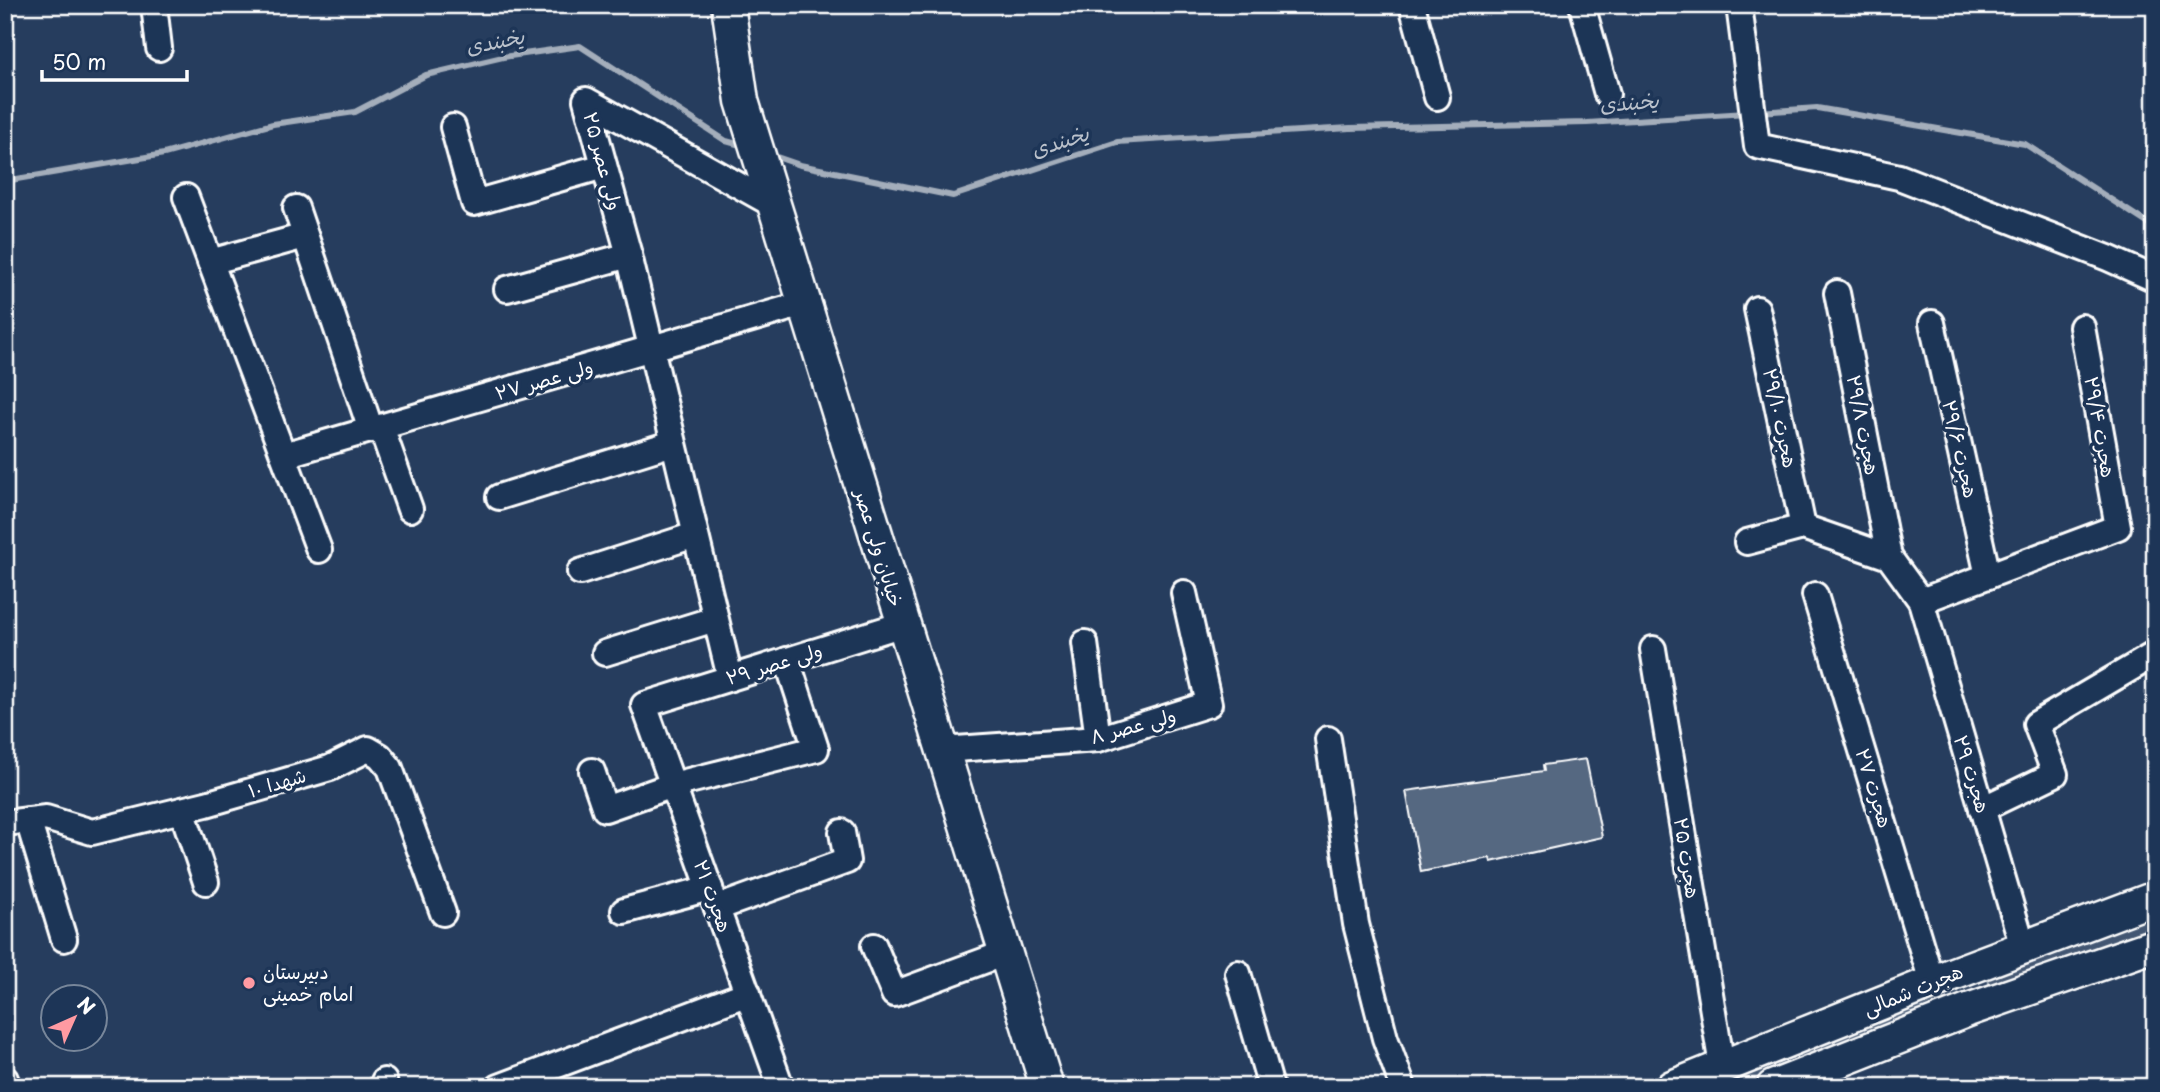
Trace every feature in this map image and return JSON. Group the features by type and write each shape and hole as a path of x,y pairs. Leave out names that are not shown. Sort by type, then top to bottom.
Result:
{"main road":[{"name":"خیابان ولی عصر","path":"728,5 742,101 1047,1087"},
{"name":"هجرت شمالی","path":"1672,1087 1942,978 2155,898"},
{"name":"هجرت شمالی","path":"1773,1087 1968,1010 2155,945"},
{"path":"1942,978 1968,1010"}],"street":[{"path":"154,5 159,48"},
{"path":"1412,5 1437,97"},
{"path":"1582,5 1607,94"},
{"path":"1739,5 1758,146 1899,177 2108,258 2155,279"},
{"name":"ولی عصر ۲۵","path":"730,678 629,255 586,100 774,204"},
{"path":"453,127 474,203 604,166"},
{"path":"186,197 319,550"},
{"path":"296,208 376,428 410,509"},
{"path":"210,262 305,236"},
{"path":"507,289 629,255"},
{"name":"هجرت ۲۹/۸","path":"1837,293 1889,557"},
{"name":"ولی عصر ۲۷","path":"284,455 803,304"},
{"name":"هجرت ۲۹/۱۰","path":"1757,309 1803,527"},
{"name":"هجرت ۲۹/۶","path":"1932,323 1988,576"},
{"name":"هجرت ۲۹/۴","path":"1988,576 2118,527 2082,327"},
{"path":"499,497 673,443"},
{"path":"1747,542 1803,527 1889,557"},
{"path":"580,572 695,535"},
{"name":"هجرت ۲۹","path":"1889,557 1921,601 2023,947"},
{"path":"1921,601 1988,576"},
{"name":"ولی عصر ۸","path":"942,750 1098,739 1209,704 1185,593"},
{"name":"هجرت ۲۷","path":"1815,595 1942,978"},
{"path":"605,653 715,618"},
{"name":"ولی عصر ۲۹","path":"644,705 903,624"},
{"path":"1085,643 1098,739"},
{"name":"هجرت ۲۵","path":"1653,649 1722,1066"},
{"path":"1982,810 2055,774 2036,724 2155,654"},
{"path":"592,771 605,808 673,785 816,749 787,660"},
{"name":"هجرت ۲۱","path":"644,705 782,1087"},
{"path":"1328,739 1356,924 1385,1038 1403,1087"},
{"name":"شهدا ۱۰","path":"17,821 46,818 92,832 182,810 330,768 368,749 380,756 390,768 443,913"},
{"path":"182,810 206,882"},
{"path":"17,821 64,939"},
{"path":"624,911 714,898 847,862 842,832"},
{"path":"874,946 894,994 1005,953"},
{"path":"1238,973 1271,1087"},
{"path":"499,1087 748,993"},
{"path":"5,1079 8,1087"}],"shaded area":[{"path":"2155,915 2155,927 1990,987 1987,975"},
{"path":"1942,995 1946,1006 1739,1087 1702,1087"}],"building":[{"path":"1586,759 1602,837 1491,862 1490,858 1421,872 1406,791 1544,771 1543,765"}],"waterway":[{"name":"یخبندی","path":"5,181 164,154 273,124 355,112 426,75 503,57 580,46 726,141 744,146"},
{"name":"یخبندی","path":"1758,112 1817,108 2025,144 2155,228"},
{"name":"یخبندی","path":"768,154 800,165 953,196 1117,142 1350,128 1587,123 1747,113"}],"place":[{"name":"دبیرستان امام خمینی","path":"249,983"}]}
